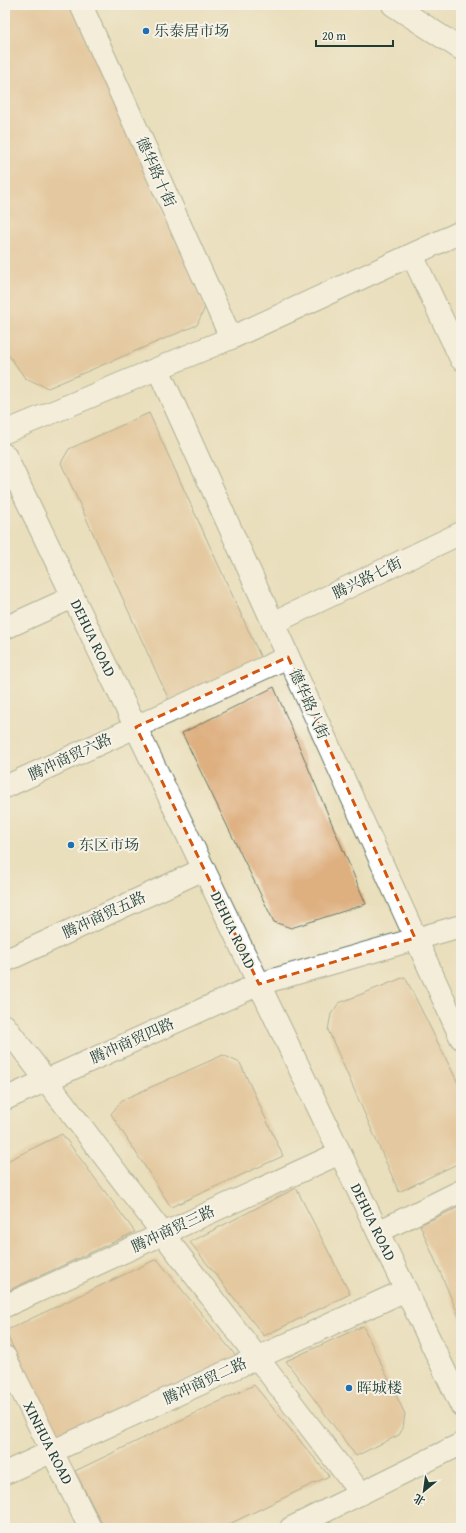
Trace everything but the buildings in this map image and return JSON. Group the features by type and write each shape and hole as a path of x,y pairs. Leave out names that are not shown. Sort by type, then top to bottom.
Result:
{"street":[{"name":"德华路十街","path":"81,5 231,338"},
{"path":"394,5 461,49"},
{"path":"5,432 231,338 461,232"},
{"path":"412,255 461,359"},
{"name":"德华路八街","path":"158,369 461,1038"},
{"name":"DEHUA ROAD","path":"5,455 461,1405"},
{"name":"腾兴路七街","path":"273,623 461,533"},
{"path":"5,628 73,597"},
{"name":"腾冲商贸六路","path":"5,787 288,657"},
{"name":"腾冲商贸五路","path":"5,961 204,869"},
{"name":"腾冲商贸四路","path":"5,1099 259,984 461,926"},
{"path":"5,1026 361,1494"},
{"name":"腾冲商贸三路","path":"5,1306 340,1153"},
{"path":"378,1232 461,1191"},
{"name":"腾冲商贸二路","path":"5,1473 406,1290"},
{"name":"XINHUA ROAD","path":"5,1357 90,1528"},
{"path":"292,1528 461,1444"}],"highlighted area":[{"path":"288,657 415,938 259,984 136,727"}],"place":[{"name":"乐泰居市场","path":"146,31"},
{"name":"东区市场","path":"71,845"},
{"name":"晖城楼","path":"349,1388"}]}
